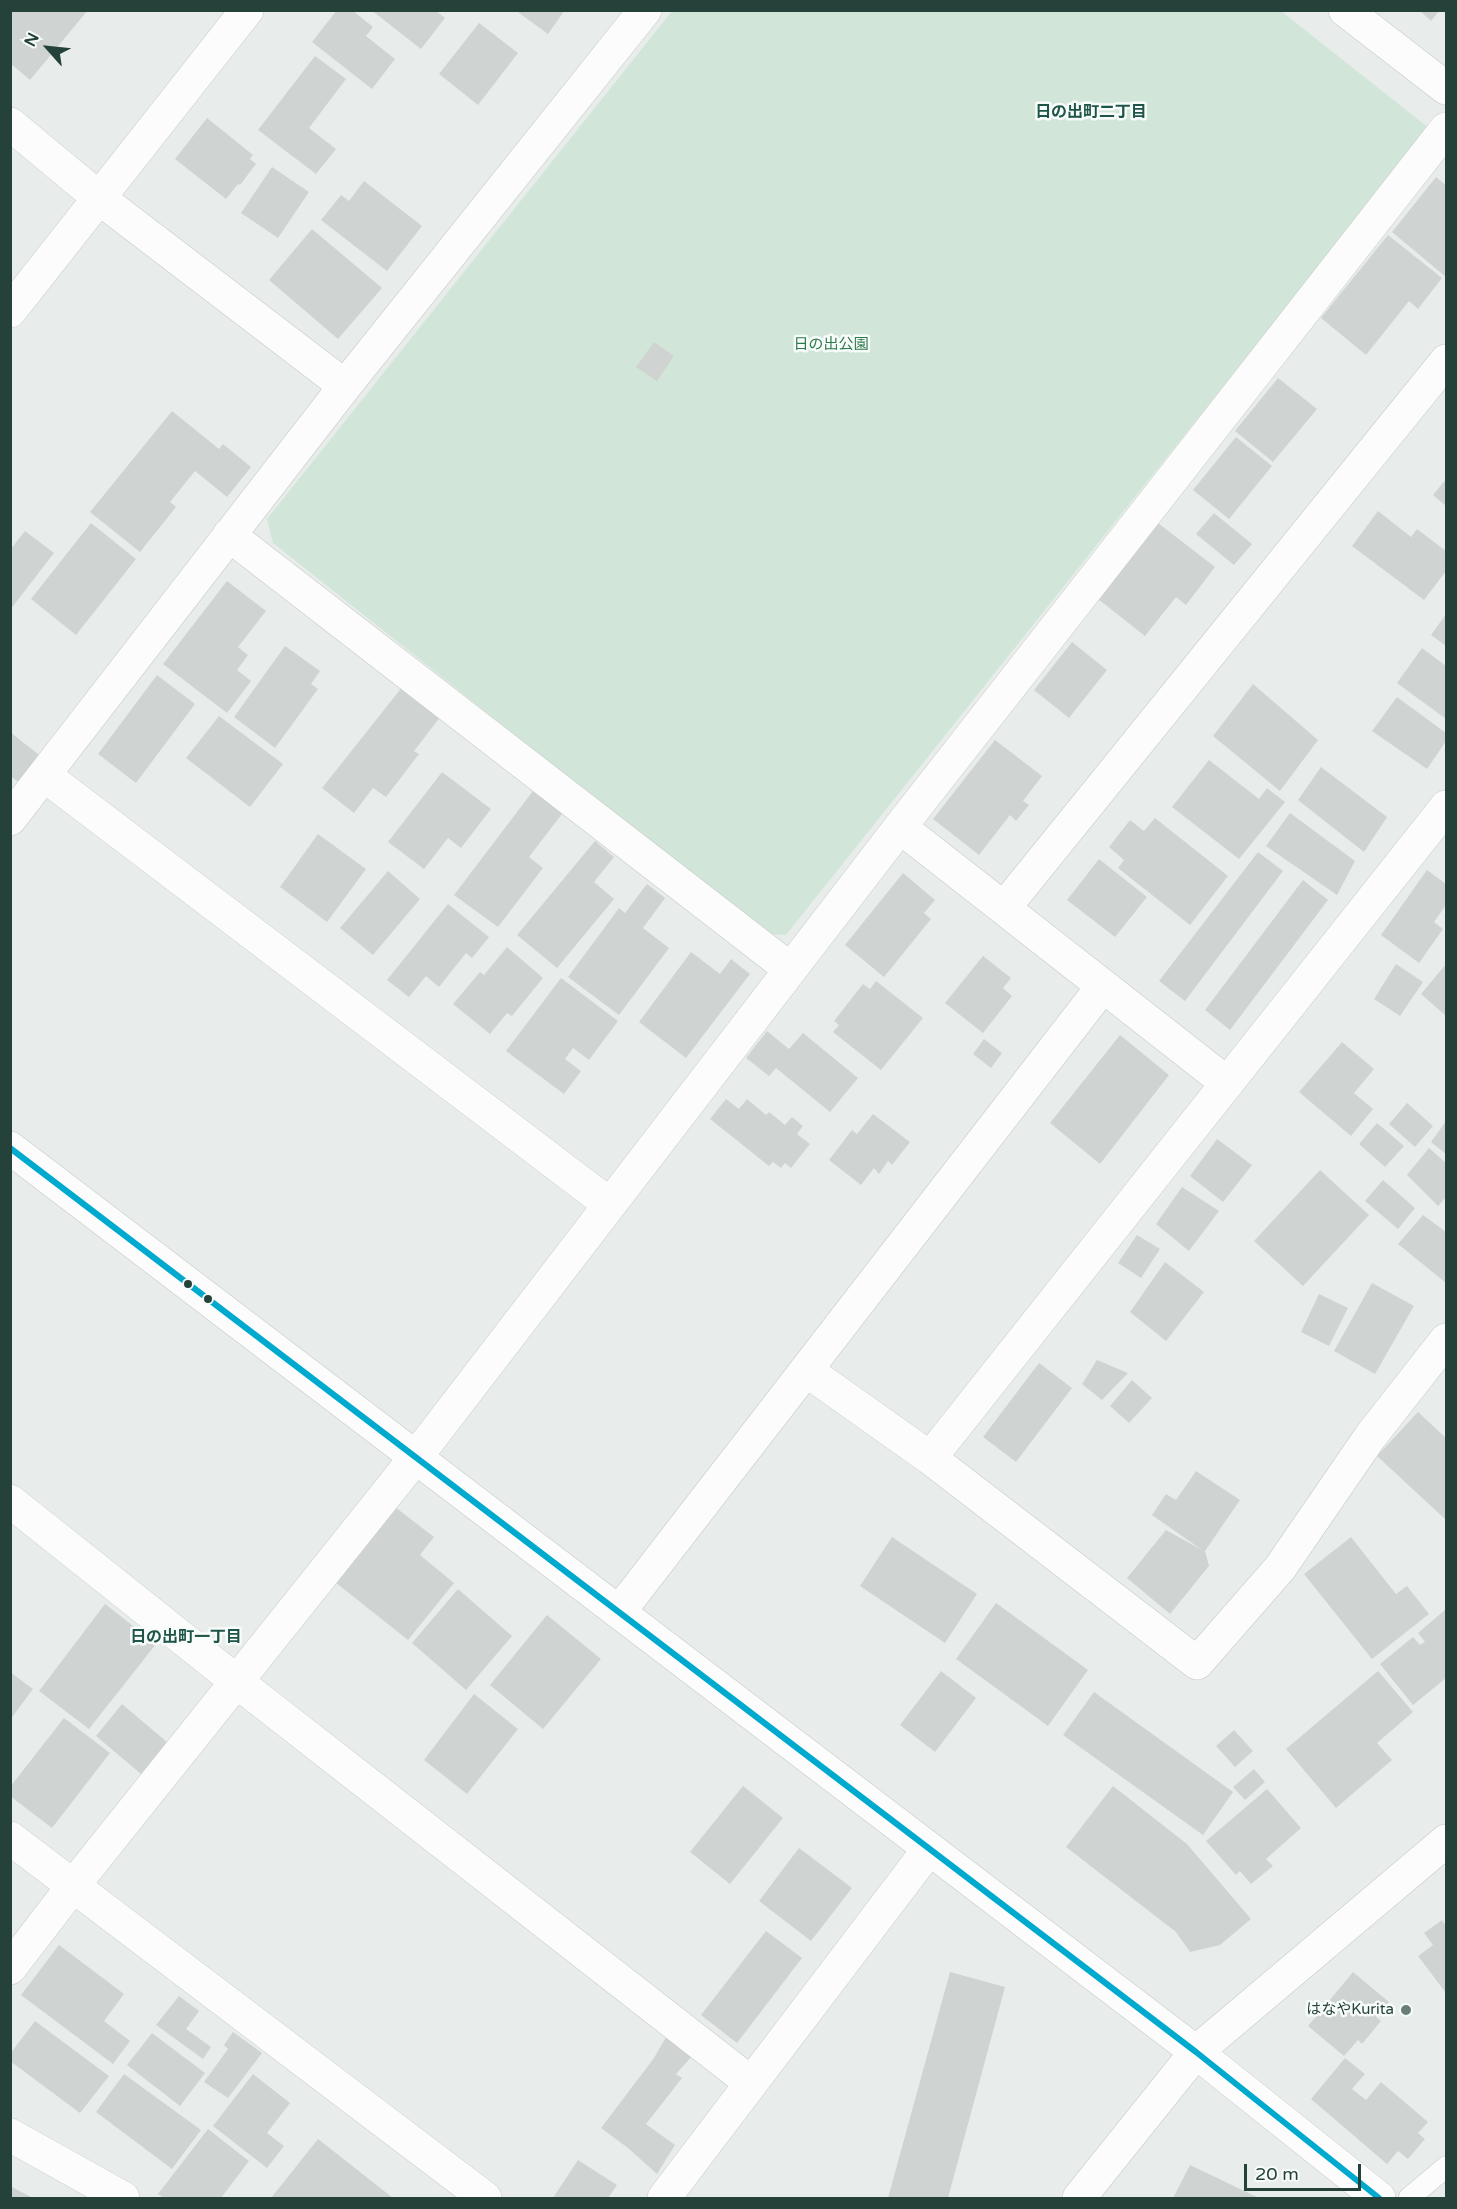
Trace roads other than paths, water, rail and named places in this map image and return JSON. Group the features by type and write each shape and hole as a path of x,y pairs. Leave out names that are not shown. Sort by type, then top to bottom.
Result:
{"street":[{"path":"10,311 247,10"},
{"path":"10,819 345,386 645,10"},
{"path":"1345,10 1446,88"},
{"path":"10,124 99,198 345,386"},
{"path":"10,1968 416,1457 900,827 1446,129"},
{"path":"1004,908 1446,361"},
{"path":"229,536 790,969"},
{"path":"44,775 609,1204"},
{"path":"930,1458 1446,807"},
{"path":"900,827 1227,1083"},
{"path":"619,1612 1103,986"},
{"path":"10,1148 1196,2052 1379,2199"},
{"path":"806,1370 930,1458 1197,1663 1280,1568 1370,1437 1446,1340"},
{"path":"10,1501 236,1681 751,2083"},
{"path":"10,1838 485,2199"},
{"path":"1079,2199 1196,2052 1446,1841"},
{"path":"664,2199 929,1849"},
{"path":"10,2136 123,2199"}],"lane":[{"path":"1410,2199 1446,2168"}],"place":[{"name":"はなやKurita","path":"1406,2010"}],"district":[{"name":"日の出町二丁目","path":"1091,113"},
{"name":"日の出町一丁目","path":"186,1638"}],"park label":[{"name":"日の出公園","path":"831,345"}]}
